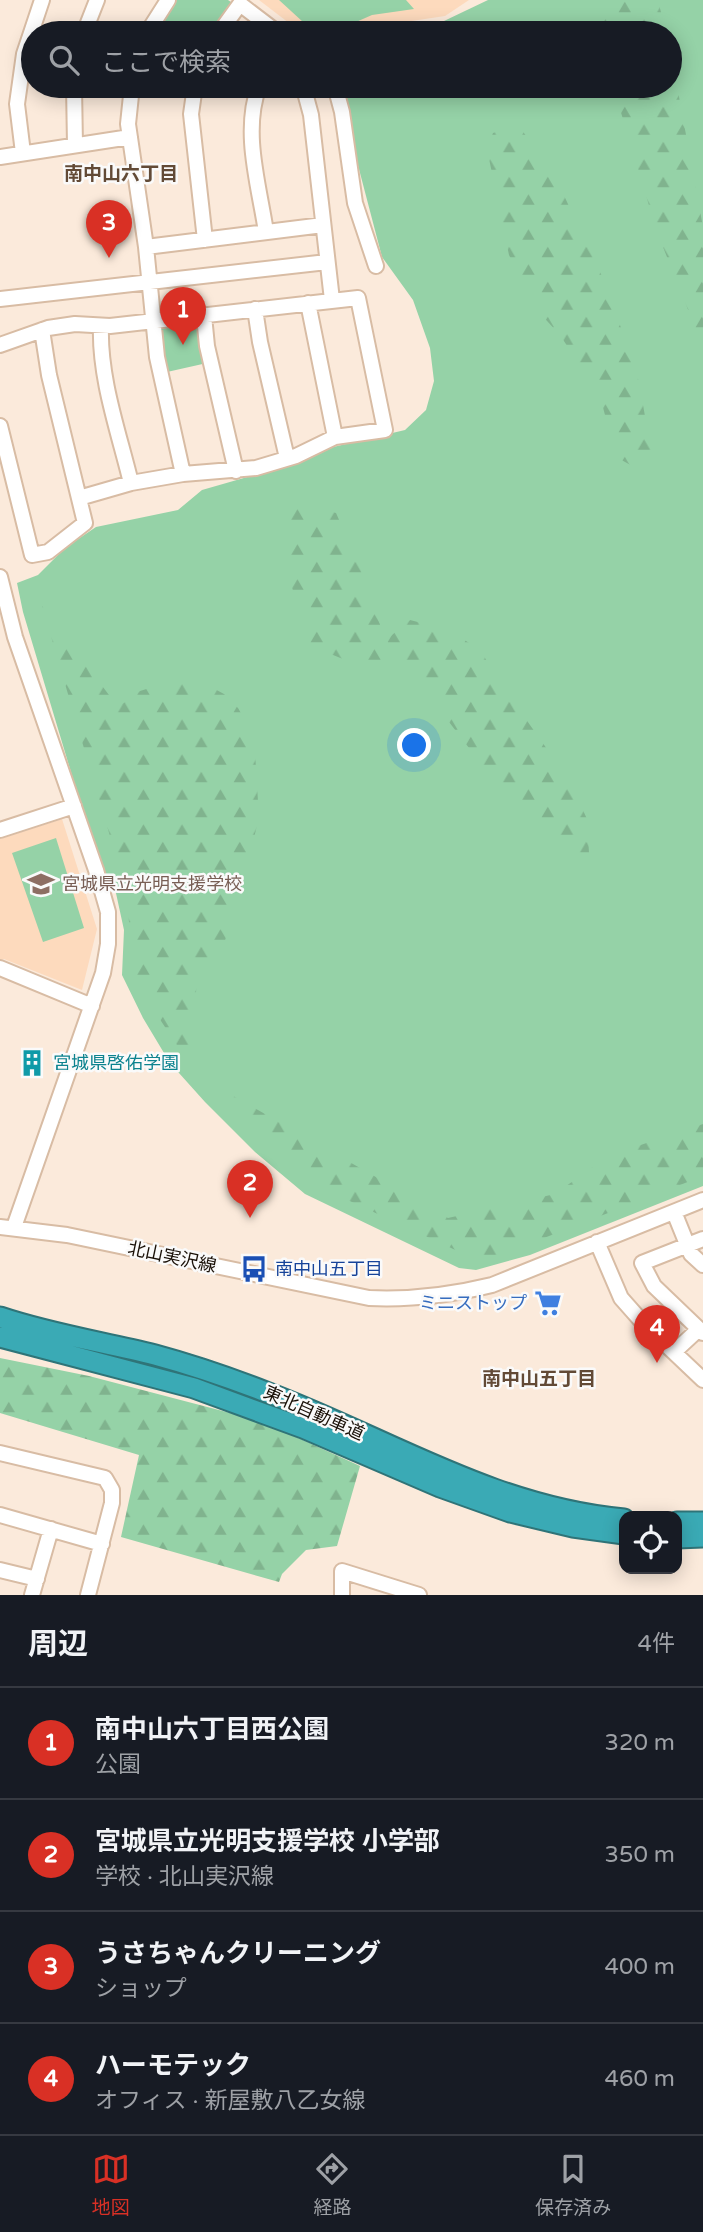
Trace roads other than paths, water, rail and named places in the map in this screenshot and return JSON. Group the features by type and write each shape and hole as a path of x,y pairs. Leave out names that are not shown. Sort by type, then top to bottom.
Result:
{"highway":[{"name":"東北自動車道","path":"0,1317 190,1366 305,1408 398,1451 481,1485 547,1505 619,1518"},
{"name":"東北自動車道","path":"0,1337 194,1388 303,1428 440,1487 510,1512 573,1527 619,1533"},
{"path":"682,1522 703,1522"},
{"path":"682,1538 703,1537"}],"street":[{"path":"35,21 42,0"},
{"path":"89,21 97,0"},
{"path":"153,21 164,1"},
{"path":"228,21 240,4 262,21"},
{"path":"21,79 18,104 23,153"},
{"path":"74,98 75,145"},
{"path":"131,98 128,124 146,247 152,322 183,474"},
{"path":"193,98 191,114 205,240"},
{"path":"254,98 250,127 267,232"},
{"path":"306,98 311,115 332,300"},
{"path":"338,98 355,203 376,266"},
{"path":"0,157 130,137"},
{"path":"146,247 323,225"},
{"path":"0,299 327,262"},
{"path":"0,345 42,330 75,324 102,326 152,322 358,298 385,430 335,437 296,456 256,468 183,474 131,483 79,498"},
{"path":"308,303 335,437"},
{"path":"256,309 260,342 287,458"},
{"path":"204,316 207,346 236,471"},
{"path":"102,326 100,347 106,380 131,483"},
{"path":"0,426 32,555 48,552 85,523 49,375 42,330"},
{"path":"0,577 15,637 74,806 107,912 108,944 103,973 92,1006 7,1227"},
{"path":"0,830 74,806"},
{"path":"0,968 92,1006"},
{"name":"北山実沢線","path":"7,1227 67,1235 343,1293 392,1299 447,1295 492,1284 703,1200"},
{"path":"674,1212 691,1254 703,1265"},
{"path":"674,1352 701,1331 654,1286 642,1263 703,1239"},
{"path":"597,1242 621,1298 644,1324 703,1380"},
{"path":"0,1453 105,1478 113,1490 88,1595"},
{"path":"0,1516 102,1544"},
{"path":"32,1595 51,1529"},
{"path":"0,1570 37,1579"},
{"path":"342,1595 342,1571 402,1593 419,1595"}],"place":[{"name":"うさちゃんクリーニング","path":"109,258"},
{"name":"南中山六丁目西公園","path":"183,345"},
{"name":"宮城県立光明支援学校","path":"41,884"},
{"name":"宮城県啓佑学園","path":"32,1063"},
{"name":"宮城県立光明支援学校 小学部","path":"250,1218"},
{"name":"南中山五丁目","path":"254,1269"},
{"name":"ミニストップ","path":"548,1303"},
{"name":"ハーモテック","path":"657,1363"}],"district":[{"name":"南中山六丁目","path":"121,173"},
{"name":"南中山五丁目","path":"539,1378"}]}
